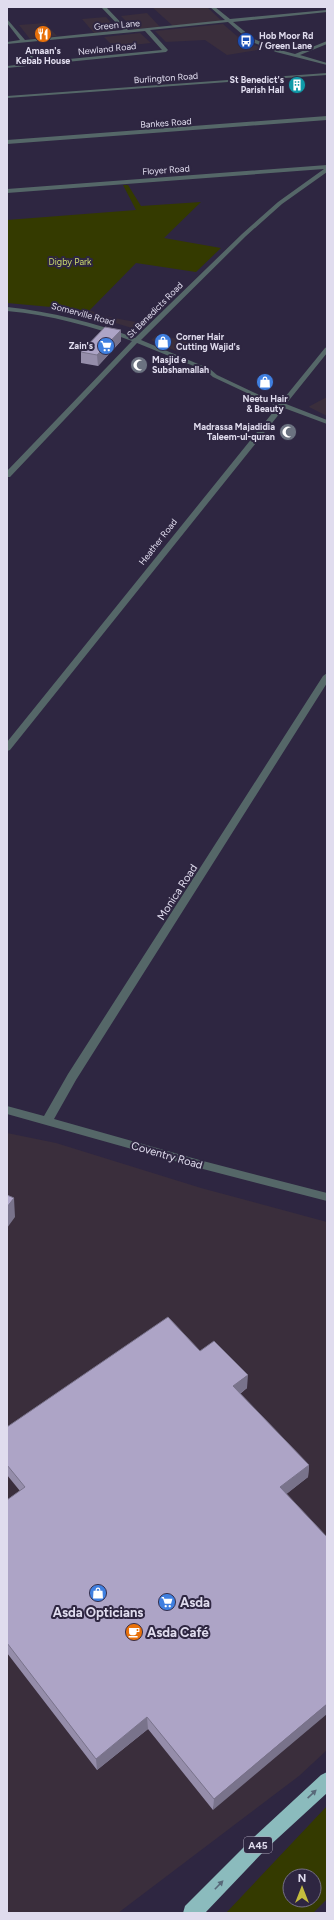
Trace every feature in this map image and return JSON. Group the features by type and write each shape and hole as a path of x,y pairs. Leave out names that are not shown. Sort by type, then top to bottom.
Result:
{"highway":[{"name":"A45","path":"192,1913 260,1843 327,1781"}],"street":[{"path":"103,7 128,32"},
{"path":"212,7 252,40 278,51 327,64"},
{"name":"Green Lane","path":"7,43 327,11"},
{"path":"7,20 24,42"},
{"name":"Newland Road","path":"37,64 166,51 147,30"},
{"path":"294,56 327,42"},
{"path":"27,52 37,64"},
{"path":"7,67 37,64"},
{"name":"Burlington Road","path":"7,97 327,74"},
{"name":"Bankes Road","path":"7,142 327,118"},
{"name":"Floyer Road","path":"7,191 327,168"},
{"name":"St Benedicts Road","path":"7,475 216,262 281,202 327,168"},
{"name":"Somerville Road","path":"7,309 29,310 93,324 138,340 208,370 215,376 268,401 283,405 327,422"},
{"name":"Heather Road","path":"7,748 327,349"},
{"name":"Monica Road","path":"46,1121 72,1077 327,676"},
{"name":"Coventry Road","path":"7,1110 203,1165 327,1197"}],"shaded area":[{"path":"152,7 207,7 222,21 173,26"},
{"path":"147,13 160,27 134,29 121,16"},
{"path":"106,17 118,30 94,33 82,19"},
{"path":"45,23 57,36 30,39 19,25"},
{"path":"223,24 238,37 263,49 227,55 205,40 166,42 155,31"},
{"path":"140,33 151,43 114,47 104,37"},
{"path":"89,310 103,316 141,323 137,328 132,328 86,314"},
{"path":"157,335 189,341 178,352 151,340"},
{"path":"327,397 327,416 309,407 310,406"},
{"path":"7,1133 56,1143 201,1188 327,1222 327,1750 299,1776 118,1913 7,1913"}],"green space":[{"name":"Digby Park","path":"123,185 128,185 141,206 201,202 164,238 221,248 196,272 136,263 86,314 51,307 7,303 7,220 136,210"},
{"path":"327,1806 327,1899 322,1904 322,1868 282,1868 282,1908 318,1908 313,1913 226,1913"}],"building":[{"path":"105,327 121,330 97,355 81,352"},
{"path":"7,1195 14,1198 7,1207"},
{"name":"Asda","path":"168,1317 200,1351 214,1341 248,1375 233,1386 309,1465 280,1487 327,1537 327,1704 214,1799 147,1717 96,1759 7,1643 7,1500 25,1487 7,1465 7,1427"}],"place":[{"name":"Amaan's Kebab House","path":"43,34"},
{"name":"Hob Moor Rd / Green Lane","path":"246,41"},
{"name":"St Benedict's Parish Hall","path":"297,85"},
{"name":"Corner Hair Cutting Wajid's","path":"163,342"},
{"name":"Zain's","path":"106,346"},
{"name":"Masjid e Subshamallah","path":"139,365"},
{"name":"Neetu Hair & Beauty","path":"265,382"},
{"name":"Madrassa Majadidia Taleem-ul-quran","path":"288,432"},
{"name":"Asda Opticians","path":"98,1593"},
{"name":"Asda","path":"167,1602"},
{"name":"Asda Café","path":"134,1632"}]}
